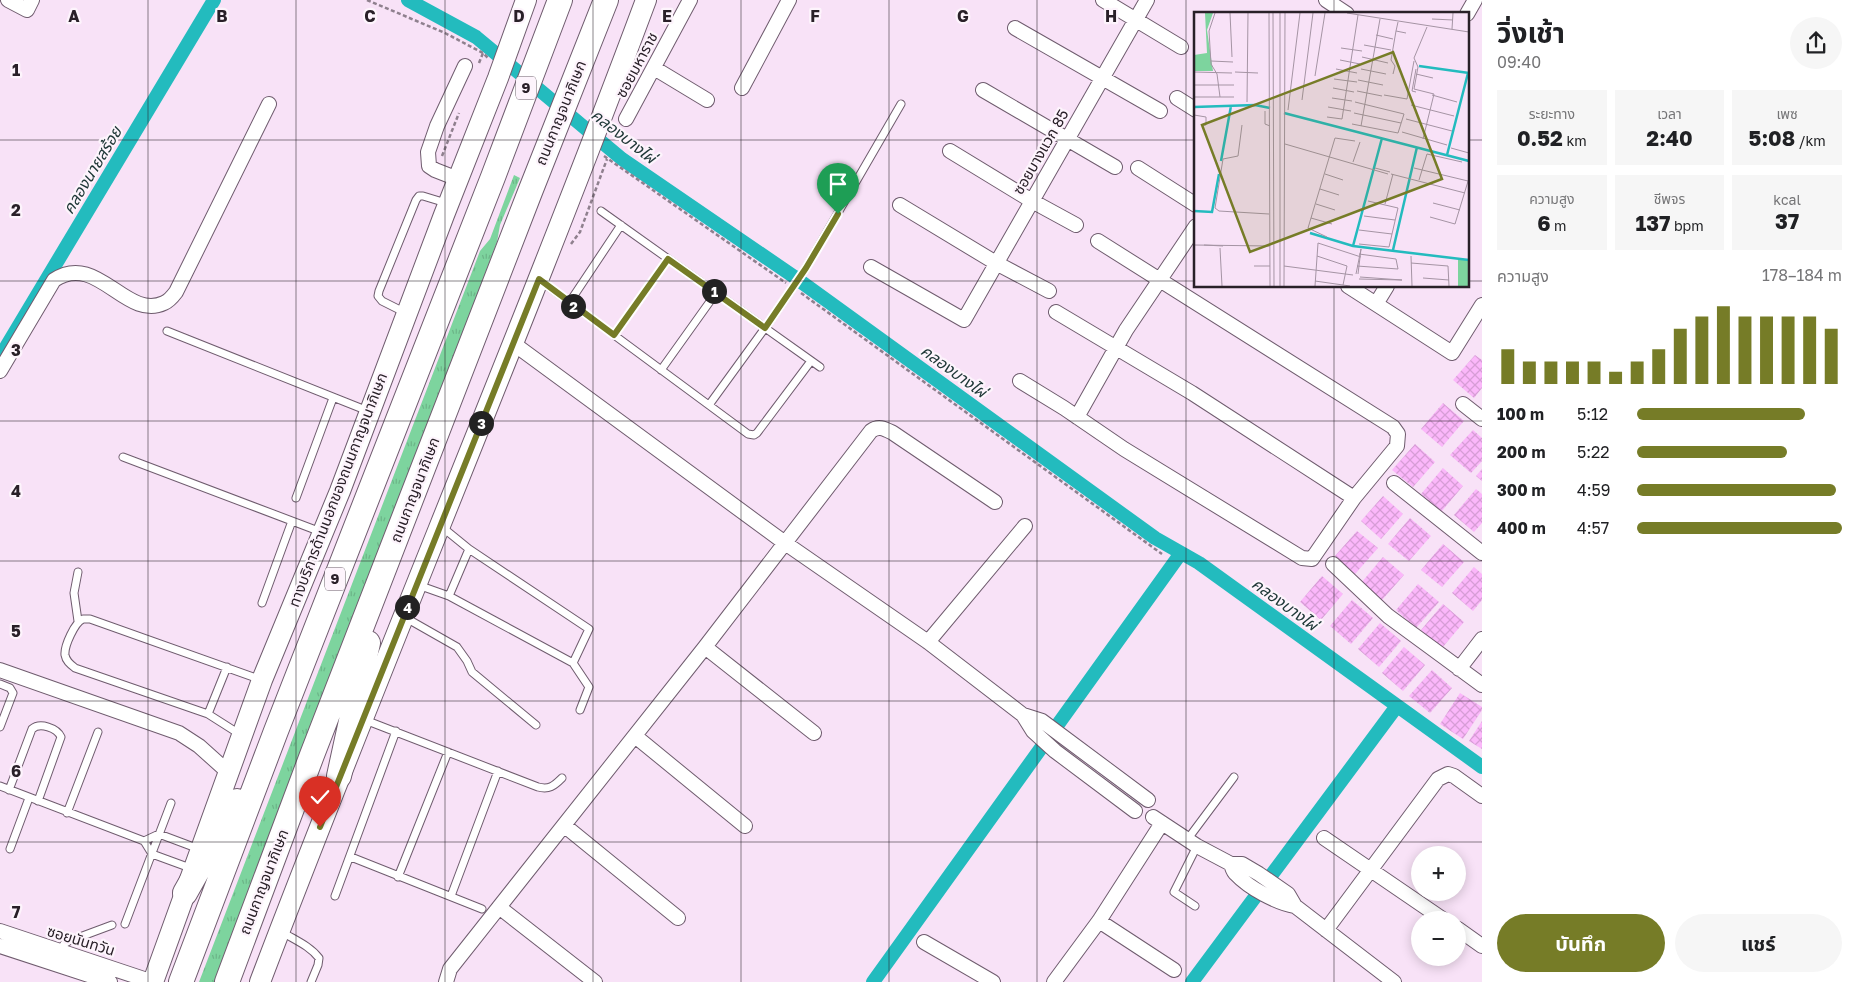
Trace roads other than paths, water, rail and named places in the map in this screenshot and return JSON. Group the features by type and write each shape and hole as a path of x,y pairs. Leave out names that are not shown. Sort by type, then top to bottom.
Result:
{"highway":[{"name":"9","path":"181,982 276,731 494,177 560,0"},
{"name":"ถนนกาญจนาภิเษก","path":"227,982 312,755 606,0"},
{"path":"339,776 384,571"},
{"path":"185,894 276,731"}],"main road":[{"path":"260,982 339,776 514,344 646,0"},
{"name":"ทางบริการด้านนอกของถนนกาญจนาภิเษก","path":"153,982 262,680 323,533 523,8"}],"street":[{"path":"8,0 26,10 32,0"},
{"name":"ซอยมหาราช","path":"626,119 690,0"},
{"path":"742,88 789,0"},
{"path":"1103,0 1181,47"},
{"name":"ซอยบางแวก 85","path":"871,267 964,320 1147,0"},
{"path":"1467,12 1475,0"},
{"path":"1332,5 1344,12"},
{"path":"1014,28 1160,111"},
{"path":"458,179 429,166 428,152 437,126 465,66"},
{"path":"654,68 707,100"},
{"path":"983,90 1115,167"},
{"path":"1177,98 1194,109"},
{"path":"0,371 54,280 63,274 78,272 90,275 138,303 152,306 166,302 176,292 269,104"},
{"path":"950,151 1032,201 1076,225"},
{"path":"1138,168 1194,203"},
{"path":"900,205 996,263 1049,291"},
{"path":"1077,417 1116,348 1194,229"},
{"path":"1020,381 1124,449 1302,558 1312,559 1354,498 1397,446 1398,434 1393,427 1098,241"},
{"path":"1351,288 1452,352 1482,305"},
{"path":"1376,304 1386,288"},
{"path":"1056,312 1244,427 1354,498"},
{"path":"514,344 785,544 928,642 1037,726 1063,738 1155,807 1158,820 1099,921 1054,982"},
{"path":"1463,404 1482,419"},
{"path":"446,982 450,969 565,826 871,431 876,428 884,428 893,433 995,502"},
{"path":"1394,483 1482,553"},
{"path":"928,642 1025,526"},
{"path":"1333,564 1388,616 1459,670 1482,685"},
{"path":"1459,670 1482,639"},
{"path":"705,647 814,733"},
{"path":"0,670 179,733 194,742 228,772"},
{"path":"1037,726 1055,751 1135,811 1140,819 1158,820 1192,843 1230,864 1234,874 1256,880 1274,893 1281,904 1295,906 1394,982"},
{"path":"635,736 745,826"},
{"path":"1078,770 1089,757"},
{"path":"1326,930 1438,779 1448,774 1454,776 1482,796"},
{"path":"1135,811 1139,802 1148,800"},
{"path":"565,826 678,918"},
{"path":"1324,838 1431,911"},
{"path":"499,907 595,982"},
{"path":"1099,921 1174,970"},
{"name":"ซอยนันทวัน","path":"0,931 32,950 110,982"},
{"path":"1466,935 1482,946"},
{"path":"924,942 993,982"},
{"name":"ซอยนันทวัน","path":"0,946 60,951 153,982"}],"lane":[{"path":"709,405 793,290 901,104"},
{"path":"407,313 382,301 378,296 379,291 419,196 448,204"},
{"path":"601,211 820,367"},
{"path":"569,302 621,225"},
{"path":"614,335 668,259"},
{"path":"539,279 748,434 754,435 811,361"},
{"path":"662,370 716,293"},
{"path":"167,331 369,412"},
{"path":"296,498 333,398"},
{"path":"123,457 323,533"},
{"path":"262,603 292,521"},
{"path":"440,526 469,548 589,629 573,662"},
{"path":"449,596 469,548"},
{"path":"78,572 74,593 78,621 65,651 67,662 75,668 208,714 242,736"},
{"path":"416,585 449,596 573,662 590,687 580,710"},
{"path":"403,616 457,648 467,661 472,672 536,725"},
{"path":"78,621 90,619 262,680"},
{"path":"208,714 227,667"},
{"path":"0,684 10,688 13,693 0,727"},
{"path":"363,719 544,788 554,786 562,778"},
{"path":"9,790 32,729 39,726 49,727 58,732 61,737 38,801"},
{"path":"66,812 98,732"},
{"path":"335,896 396,732"},
{"path":"398,876 448,752"},
{"path":"451,896 498,771"},
{"path":"1195,906 1174,892 1192,843 1234,777"},
{"path":"0,786 144,841 152,854 193,869"},
{"path":"10,849 29,798"},
{"path":"125,924 171,803"},
{"path":"144,841 159,834 200,849"},
{"path":"350,857 482,909"},
{"path":"60,951 68,941 112,925"},
{"path":"280,931 304,944 319,958 311,982"}],"waterway":[{"name":"คลองนายสร้อย","path":"0,357 214,0"},
{"name":"คลองบางไผ่","path":"408,0 476,37 622,159 793,276 1155,538 1199,563 1482,767"},
{"path":"873,982 1181,553"},
{"path":"1192,982 1397,706"}]}
